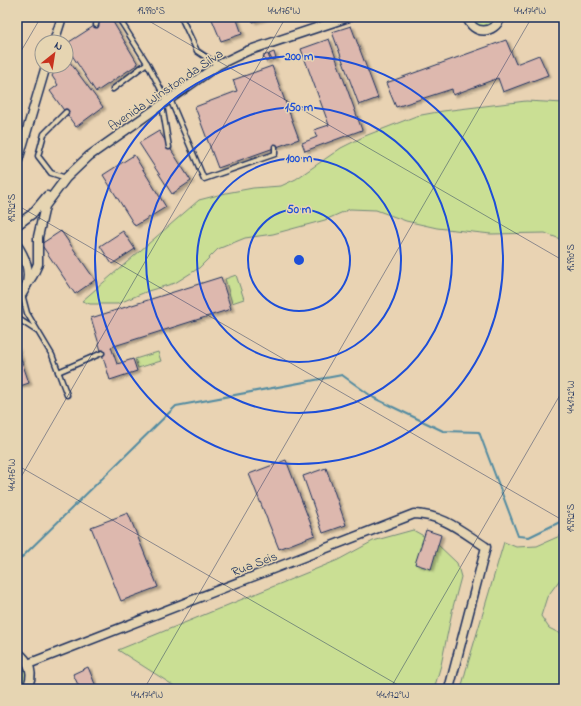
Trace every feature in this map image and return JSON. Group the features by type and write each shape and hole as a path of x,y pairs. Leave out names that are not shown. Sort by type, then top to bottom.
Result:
{"street":[{"path":"57,34 62,17"},
{"name":"Avenida Winston da Silva","path":"56,191 66,178 89,156 218,65 248,51 347,17"},
{"path":"467,17 470,24 474,28 485,31 490,30 495,26 500,17"},
{"path":"17,164 44,74"},
{"path":"18,221 32,214 46,197 56,191"},
{"path":"20,297 38,264 38,237 43,214 45,206 56,191"},
{"path":"17,245 25,257 28,272 26,286"},
{"name":"Rua Seis","path":"28,664 414,514 432,516 447,522 486,547 448,689"},
{"path":"17,652 24,657 31,672 30,680 26,689"}],"lane":[{"path":"96,25 97,17"},
{"path":"118,17 147,63 204,179 275,154 275,148"},
{"path":"181,17 197,51 218,65"},
{"path":"113,88 147,63"},
{"path":"166,102 169,147"},
{"path":"66,112 44,134 38,156 51,172 66,178"},
{"path":"20,297 27,313 52,355 67,395"},
{"path":"17,318 39,332"},
{"path":"58,372 102,353"}],"green space":[{"path":"470,17 497,17 494,21 484,27 477,24"},
{"path":"526,101 564,103 564,250 560,239 545,233 491,234 437,228 406,221 376,210 350,209 325,220 273,234 245,238 218,249 199,268 175,283 148,291 117,304 90,304 82,301 199,200 253,188 281,186 296,179 341,148 365,136 416,116 443,111"},
{"path":"236,275 244,299 232,303 225,279"},
{"path":"158,352 161,361 138,368 135,359"},
{"path":"413,530 436,543 457,563 461,577 434,689 179,689 118,650 338,560 373,541"},
{"path":"564,535 564,574 547,597 541,616 549,628 564,637 564,689 461,689 504,542 516,547 537,546"},
{"path":"17,658 23,665 25,673 24,681 19,689 17,689"}],"building":[{"path":"110,17 138,64 96,92 74,58 74,39"},
{"path":"211,17 236,17 242,34 221,41"},
{"path":"251,17 268,17 253,22"},
{"path":"351,26 378,98 359,105 332,32"},
{"path":"329,39 362,130 305,151 302,143 317,137 314,130 329,125 301,49"},
{"path":"506,40 516,64 539,55 548,75 503,92 498,78 453,95 452,89 396,107 386,83"},
{"path":"274,52 276,59 272,60 269,54"},
{"path":"268,54 270,60 266,62 263,56"},
{"path":"272,66 299,139 218,168 195,107 237,91 233,80"},
{"path":"74,68 103,107 76,127 50,91 58,85 52,76 53,74 74,74"},
{"path":"159,131 191,181 172,194 139,143"},
{"path":"134,155 166,207 135,226 103,175"},
{"path":"61,231 95,280 75,294 41,244"},
{"path":"123,231 135,249 112,264 100,246"},
{"path":"221,277 231,309 111,347 117,364 133,359 137,371 110,380 91,318"},
{"path":"17,347 29,383 17,387"},
{"path":"286,460 315,535 279,549 249,474"},
{"path":"326,468 346,525 323,533 303,476"},
{"path":"128,513 158,587 121,601 91,527"},
{"path":"426,530 441,535 431,569 415,564"},
{"path":"88,667 97,689 80,689 73,674"}],"waterway":[{"path":"17,562 176,406 342,375 374,398 443,431 479,432 518,536 529,537 564,520"}]}
